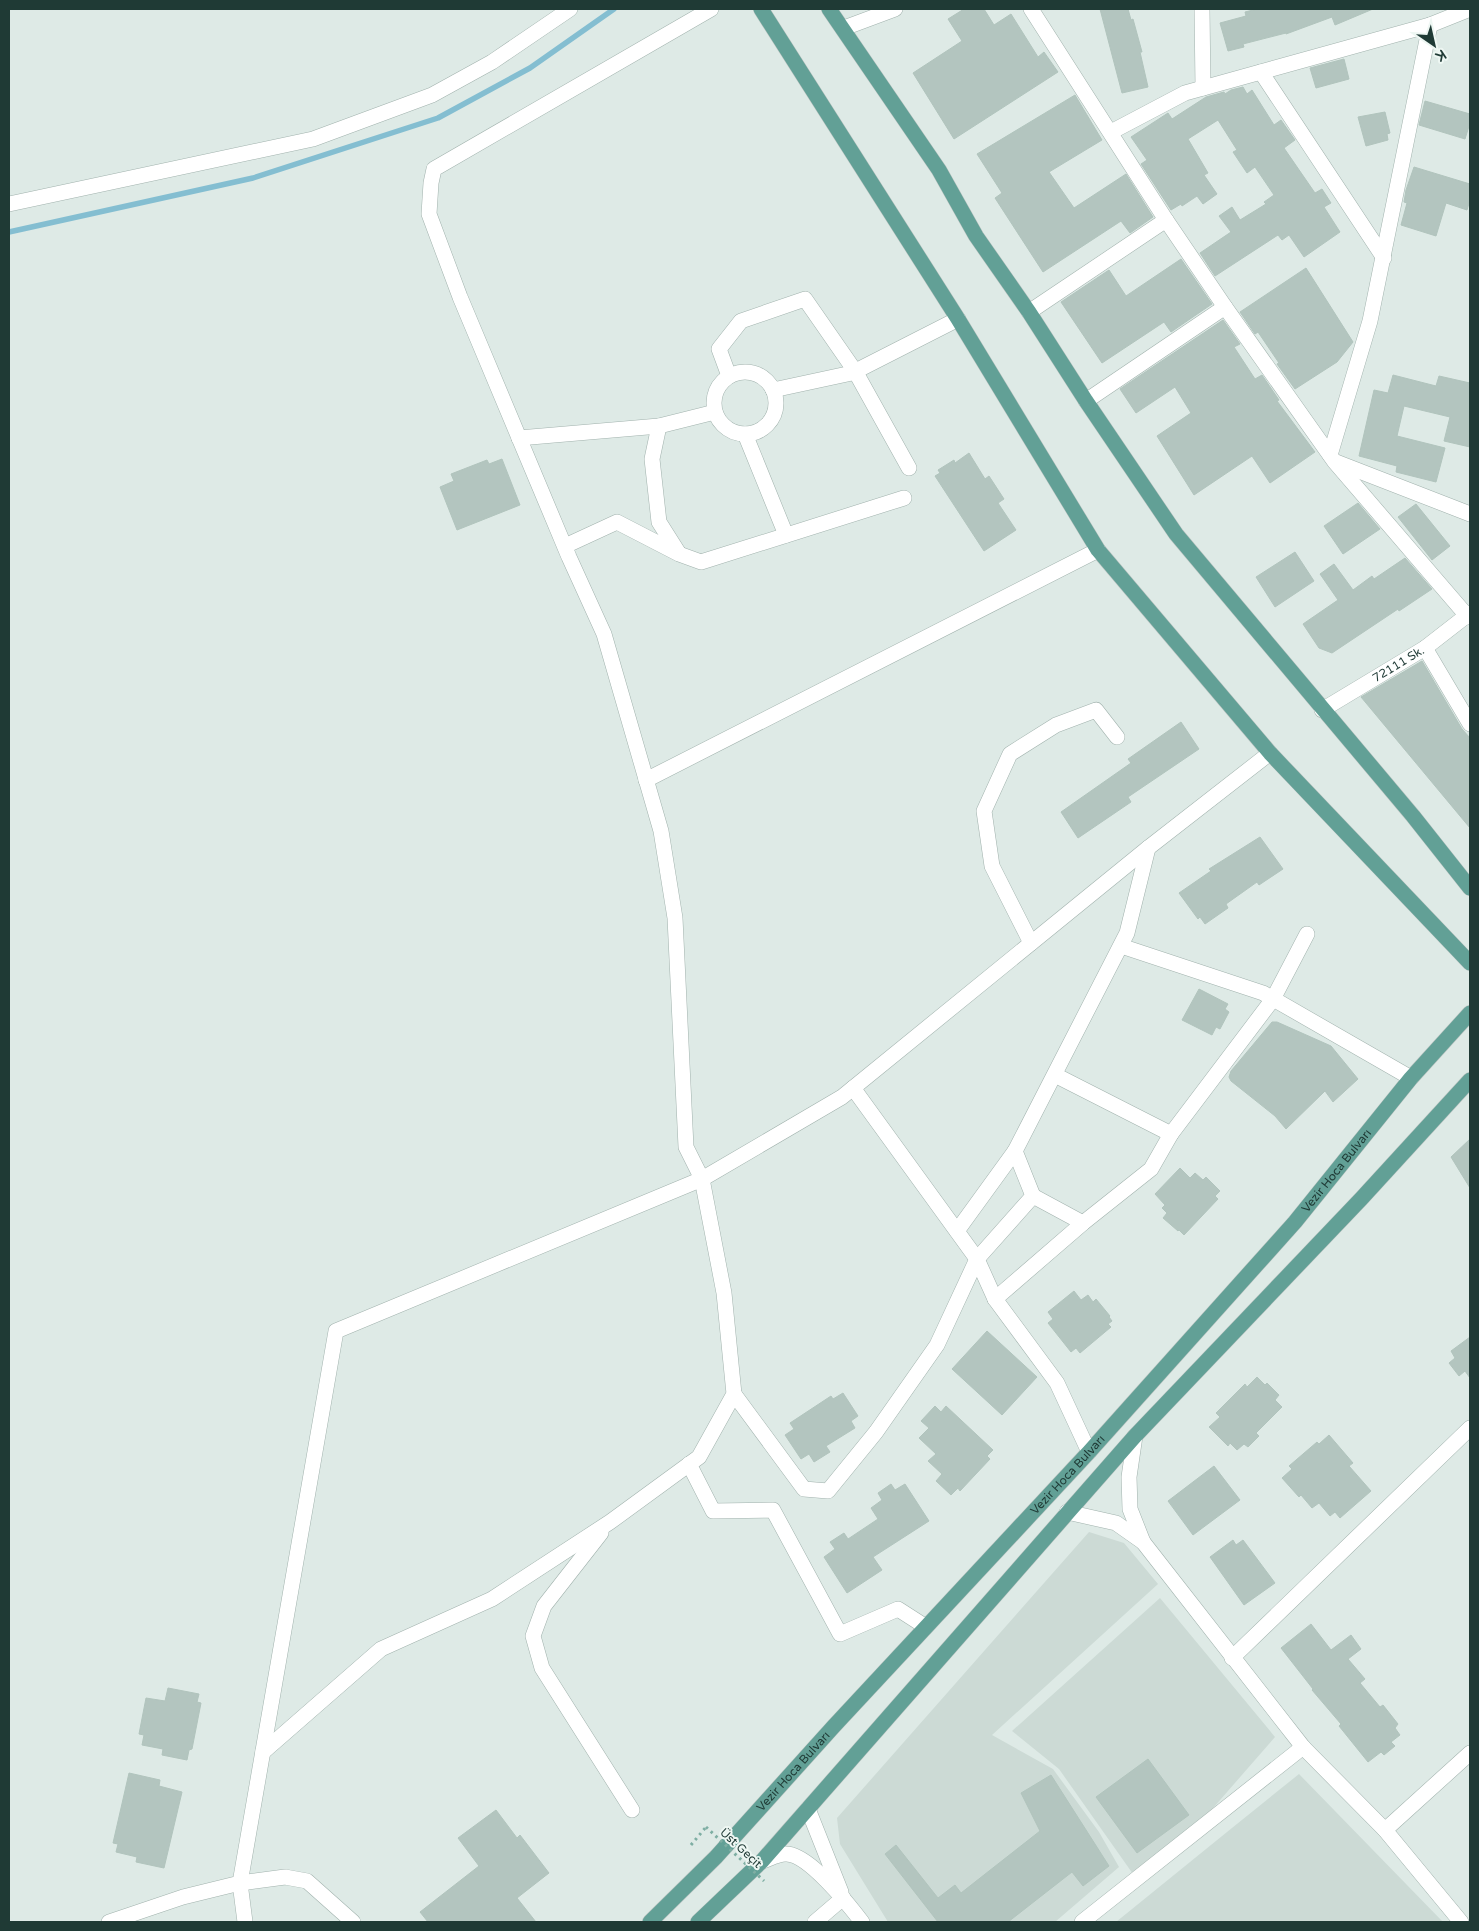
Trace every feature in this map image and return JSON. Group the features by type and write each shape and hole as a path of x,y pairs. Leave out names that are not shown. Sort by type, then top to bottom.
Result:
{"main road":[{"path":"761,9 958,319 1098,550 1270,753 1470,963"},
{"path":"829,9 939,170 976,236 1029,312 1086,401 1176,534 1413,816 1470,888"},
{"name":"Vezir Hoca Bulvarı","path":"650,1922 716,1858 834,1726 1088,1452 1295,1222 1411,1078 1470,1013"},
{"name":"Vezir Hoca Bulvarı","path":"698,1922 762,1861 1135,1436 1470,1080"}],"street":[{"path":"9,204 313,139 432,96 492,62 570,9"},
{"path":"711,9 434,169 429,214 460,297 564,546 604,634 661,831 676,918 686,1147 702,1179 724,1293 734,1394 804,1489 828,1490 876,1432 937,1345 977,1259 1033,1196"},
{"path":"844,30 844,28 895,9"},
{"path":"1031,9 1224,307 1332,458 1469,615"},
{"path":"1202,9 1203,88"},
{"path":"1111,132 1185,94 1430,25 1470,9"},
{"path":"1332,458 1370,321 1430,25"},
{"path":"1261,72 1384,258"},
{"path":"1029,312 1166,220"},
{"path":"729,376 718,349 741,321 805,299 855,371 909,468"},
{"path":"1086,401 1224,307"},
{"path":"773,390 855,371 958,319"},
{"path":"739,372 750,372 764,378 773,390 776,405 771,420 764,427 746,434 735,433 719,421 713,402 721,382 729,376 739,372"},
{"path":"519,438 658,426 715,412"},
{"path":"658,426 652,459 659,522 679,554"},
{"path":"746,434 786,535"},
{"path":"1332,458 1470,514"},
{"path":"564,546 617,522 679,554 701,562 904,498"},
{"path":"646,780 1098,550"},
{"name":"72111 Sk.","path":"1322,710 1425,648 1469,615"},
{"path":"1425,648 1470,724"},
{"path":"1031,943 992,866 984,811 1010,754 1056,725 1096,710 1117,737"},
{"path":"245,1922 240,1883 336,1331 702,1179 842,1098 1148,848 1270,753"},
{"path":"957,1231 1015,1151 1121,946 1127,933 1148,848"},
{"path":"995,1299 1083,1222 1151,1169 1171,1134 1273,999 1308,934"},
{"path":"1121,946 1263,993 1411,1078"},
{"path":"1055,1075 1171,1134"},
{"path":"853,1088 977,1259 995,1299 1057,1383 1088,1452"},
{"path":"1015,1151 1033,1196 1083,1222"},
{"path":"263,1752 381,1649 492,1599 610,1522 699,1457 734,1394"},
{"path":"1232,1658 1470,1428"},
{"path":"1135,1436 1129,1477 1130,1509 1143,1542 1304,1748 1385,1830 1461,1922"},
{"path":"689,1464 713,1511 773,1510 840,1634 898,1609 926,1627"},
{"path":"1067,1512 1116,1523 1143,1542"},
{"path":"610,1522 544,1606 533,1636 542,1668 632,1810"},
{"path":"1082,1922 1304,1748"},
{"path":"1385,1830 1470,1753"},
{"path":"808,1809 844,1898"},
{"path":"762,1861 785,1854 801,1857 844,1898 862,1922"},
{"path":"109,1922 183,1897 240,1883 285,1877 307,1881 353,1922"},
{"path":"815,1922 844,1898"}],"path":[{"name":"Üst Geçit","path":"691,1844 706,1827 764,1881"}],"shaded area":[{"path":"1089,1532 1124,1543 1158,1584 992,1735 1053,1769 1099,1832 1119,1867 1055,1922 888,1922 840,1844 837,1818"},
{"path":"1160,1598 1275,1737 1180,1846 1133,1874 1059,1769 1012,1731"},
{"path":"1299,1774 1443,1922 1116,1922 1227,1832"}],"building":[{"path":"964,9 984,9 994,25 1011,14 1038,57 1044,52 1058,72 954,139 913,73 962,41 948,19"},
{"path":"1100,9 1128,9 1131,20 1133,19 1142,52 1140,52 1148,87 1122,93"},
{"path":"1257,9 1373,9 1335,25 1332,17 1286,34 1243,44 1244,47 1228,51 1220,23 1246,16 1245,12"},
{"path":"1344,59 1349,79 1316,88 1310,68"},
{"path":"1243,87 1247,94 1252,90 1274,125 1281,120 1295,140 1284,148 1315,193 1322,189 1331,203 1324,207 1340,232 1304,257 1289,235 1282,240 1278,235 1215,276 1200,253 1231,232 1219,216 1232,207 1240,220 1266,204 1264,202 1274,195 1255,167 1247,173 1233,152 1237,150 1218,120 1188,139 1208,173 1204,175 1217,194 1203,204 1197,196 1182,206 1181,204 1171,210 1141,164 1147,160 1131,137 1168,113 1172,119 1206,97 1224,92 1225,94 1231,90"},
{"path":"1075,95 1102,140 1049,172 1074,208 1126,174 1153,217 1130,233 1121,221 1043,272 995,198 1002,193 977,154"},
{"path":"1425,101 1470,114 1470,123 1465,139 1419,125"},
{"path":"1385,112 1390,133 1387,134 1388,140 1366,146 1358,117"},
{"path":"1414,167 1470,184 1470,200 1467,210 1446,203 1436,236 1401,225 1407,203 1404,202 1406,190"},
{"path":"1181,259 1212,304 1171,332 1164,322 1102,363 1061,302 1109,270 1126,296"},
{"path":"1306,268 1353,342 1337,362 1295,389 1258,332 1255,334 1240,312"},
{"path":"1223,320 1240,344 1234,347 1255,379 1262,375 1279,400 1277,401 1315,452 1270,483 1252,456 1194,495 1157,436 1191,413 1175,387 1136,413 1120,389"},
{"path":"1393,375 1436,386 1439,376 1470,383 1470,447 1444,441 1450,417 1404,406 1397,436 1445,448 1436,482 1396,472 1397,466 1359,456 1374,390 1388,393"},
{"path":"969,453 985,479 989,476 1004,499 998,503 1016,530 984,551 935,476 940,473 938,470 954,460 955,463"},
{"path":"502,459 520,505 457,530 440,487 454,481 451,474 487,460 489,464"},
{"path":"1358,503 1380,529 1343,554 1324,526"},
{"path":"1416,504 1450,546 1432,560 1398,517"},
{"path":"1295,552 1314,581 1275,607 1256,577"},
{"path":"1405,558 1432,589 1332,653 1319,648 1303,624 1338,600 1320,574 1334,564 1353,590 1372,576 1374,579"},
{"path":"1422,661 1462,729 1470,738 1470,828 1361,697"},
{"path":"1181,722 1199,749 1128,797 1131,802 1078,838 1061,812 1131,763 1128,759"},
{"path":"1260,837 1283,869 1259,885 1257,882 1226,904 1228,908 1205,924 1200,917 1198,919 1179,893 1211,871 1209,869"},
{"path":"1199,989 1228,1004 1225,1009 1229,1012 1220,1029 1216,1027 1212,1035 1182,1020"},
{"path":"1272,1022 1277,1022 1331,1046 1358,1079 1333,1102 1325,1091 1286,1129 1275,1116 1231,1081 1229,1077 1231,1071"},
{"path":"1470,1139 1470,1188 1451,1157"},
{"path":"1180,1168 1190,1178 1195,1173 1203,1180 1206,1177 1220,1191 1215,1196 1218,1199 1184,1235 1163,1218 1167,1213 1162,1208 1165,1205 1155,1194"},
{"path":"1074,1291 1081,1300 1088,1295 1093,1302 1096,1299 1112,1321 1108,1324 1111,1327 1080,1353 1076,1348 1071,1352 1048,1323 1053,1319 1048,1312"},
{"path":"987,1331 1037,1377 1002,1415 952,1369"},
{"path":"1470,1337 1470,1378 1465,1371 1459,1376 1449,1363 1455,1358 1451,1351"},
{"path":"1257,1377 1265,1385 1267,1383 1279,1395 1275,1400 1282,1407 1256,1433 1259,1436 1248,1447 1244,1444 1237,1450 1230,1443 1228,1446 1209,1427 1220,1417 1216,1413 1245,1384 1247,1387"},
{"path":"843,1393 858,1416 851,1421 855,1428 826,1446 830,1452 814,1462 809,1454 801,1459 785,1435 794,1429 790,1423 831,1396 833,1399"},
{"path":"935,1406 941,1412 946,1406 993,1450 987,1456 990,1459 960,1491 958,1488 951,1495 936,1481 942,1474 928,1461 936,1454 919,1438 929,1428 921,1421"},
{"path":"1329,1435 1353,1463 1349,1466 1371,1491 1340,1518 1335,1512 1330,1516 1319,1503 1312,1508 1282,1478 1292,1469 1289,1466 1317,1442 1319,1444"},
{"path":"1214,1466 1240,1500 1193,1535 1168,1501"},
{"path":"891,1484 895,1490 905,1484 929,1521 873,1557 882,1570 847,1593 824,1557 835,1549 830,1542 844,1533 848,1539 878,1519 871,1508 882,1500 878,1493"},
{"path":"1233,1540 1236,1545 1243,1540 1275,1583 1244,1605 1210,1557"},
{"path":"1311,1624 1331,1650 1351,1635 1361,1649 1348,1659 1365,1679 1360,1683 1380,1707 1383,1705 1398,1724 1395,1728 1400,1735 1391,1742 1395,1746 1384,1755 1381,1752 1368,1762 1339,1726 1341,1724 1312,1690 1281,1648"},
{"path":"168,1688 199,1694 197,1702 201,1703 192,1749 189,1750 187,1760 162,1755 163,1749 142,1745 144,1735 139,1734 146,1698 165,1701"},
{"path":"1148,1759 1189,1815 1137,1853 1096,1797"},
{"path":"129,1773 160,1780 159,1786 182,1792 164,1868 136,1862 137,1857 116,1852 118,1844 113,1843"},
{"path":"1051,1775 1109,1866 1083,1886 1072,1872 1008,1922 938,1922 885,1854 896,1845 938,1898 955,1885 961,1893 1040,1831 1021,1793"},
{"path":"496,1810 517,1838 520,1835 549,1873 517,1898 536,1922 428,1922 420,1912 479,1866 458,1838"}],"waterway":[{"path":"9,232 253,178 438,118 530,68 614,9"}]}
